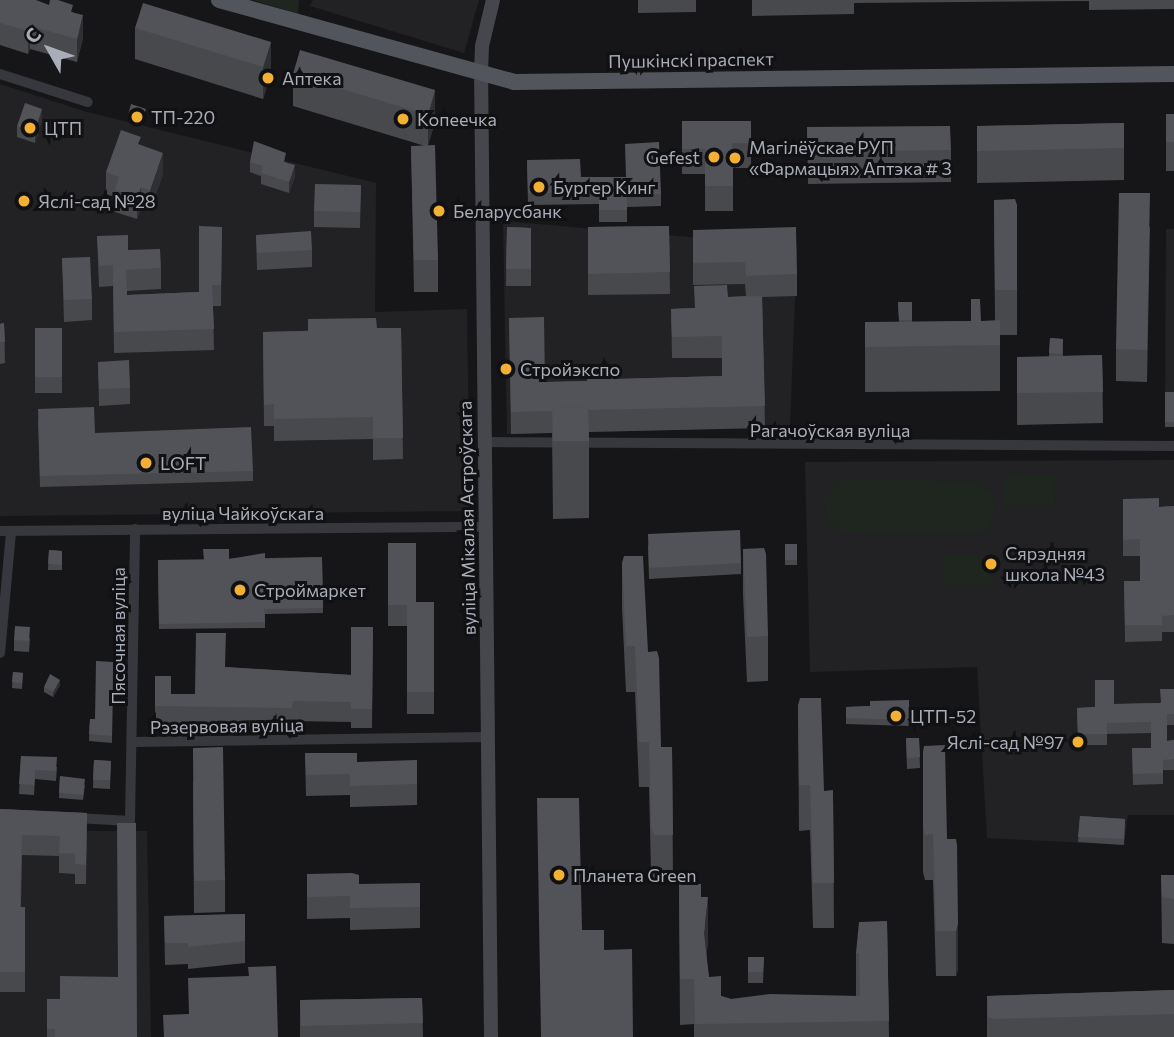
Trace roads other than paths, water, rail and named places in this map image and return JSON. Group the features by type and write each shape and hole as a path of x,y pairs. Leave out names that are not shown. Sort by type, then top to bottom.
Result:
{"main road":[{"name":"Пушкінскі праспект","path":"219,0 514,82 1174,74"},
{"name":"вуліца Мікалая Астроўскага","path":"491,1037 481,74 482,47 493,0"}],"street":[{"path":"0,74 88,102"},
{"name":"Рагачоўская вуліца","path":"486,442 1174,446"},
{"name":"вуліца Чайкоўскага","path":"5,531 486,527"},
{"name":"Пясочная вуліца","path":"133,742 135,529"},
{"path":"0,653 5,531"},
{"name":"Рэзервовая вуліца","path":"65,817 130,821 133,742 488,737"}],"place":[{"name":"Аптека","path":"268,78"},
{"name":"ТП-220","path":"137,117"},
{"name":"Копеечка","path":"403,119"},
{"name":"ЦТП","path":"30,128"},
{"name":"Gefest","path":"714,157"},
{"name":"Магілёўскае РУП «Фармацыя» Аптэка # 3","path":"735,158"},
{"name":"Бургер Кинг","path":"539,187"},
{"name":"Яслі-сад №28","path":"24,201"},
{"name":"Беларусбанк","path":"439,211"},
{"name":"Стройэкспо","path":"506,369"},
{"name":"LOFT","path":"146,463"},
{"name":"Сярэдняя школа №43","path":"991,564"},
{"name":"Строймаркет","path":"240,590"},
{"name":"ЦТП-52","path":"896,716"},
{"name":"Яслі-сад №97","path":"1078,742"},
{"name":"Планета Green","path":"559,875"}]}
